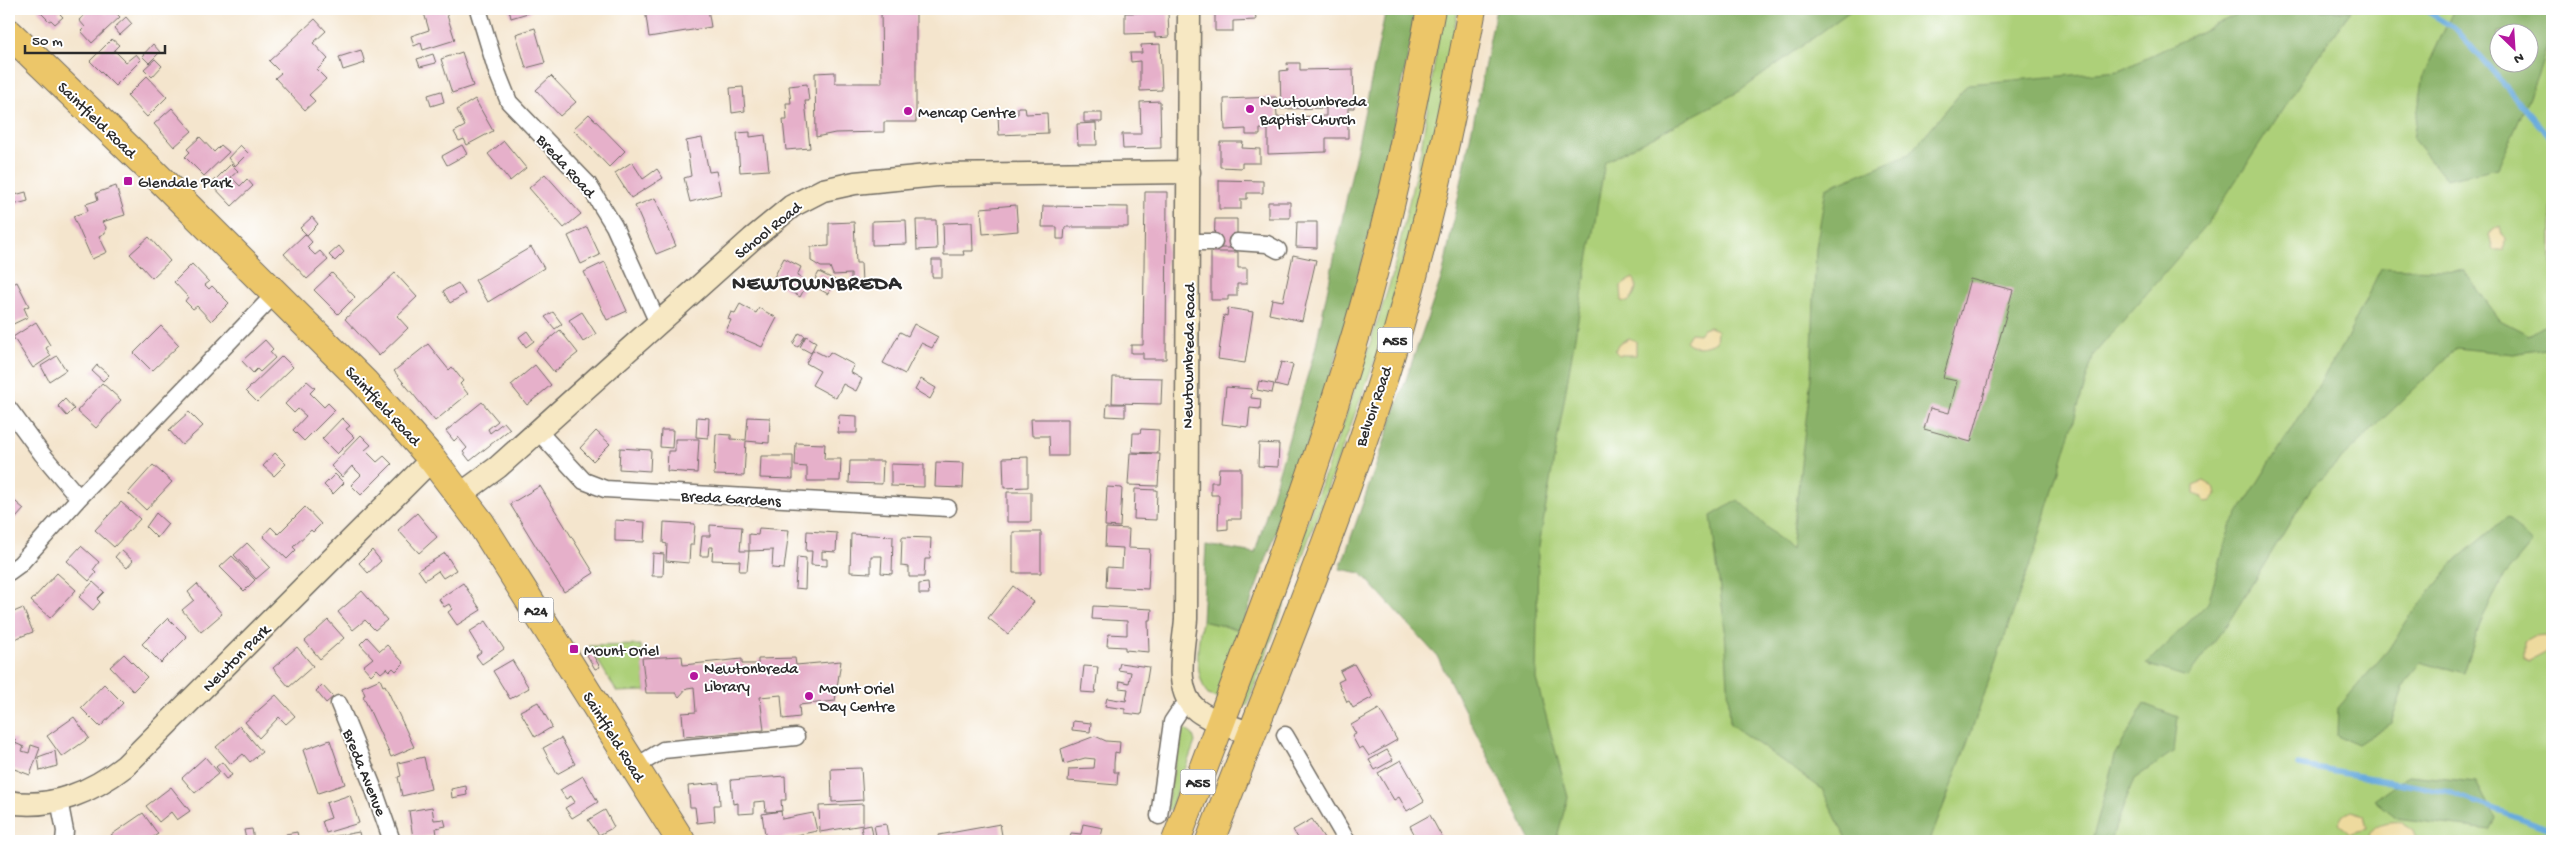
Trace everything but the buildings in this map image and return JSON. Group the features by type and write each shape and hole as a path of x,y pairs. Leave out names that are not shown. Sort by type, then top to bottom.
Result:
{"highway":[{"name":"A55","path":"1176,841 1320,450 1351,353 1380,249 1401,158 1431,9"},
{"name":"Belvoir Road","path":"1251,734 1322,551 1396,336 1446,146 1472,9"},
{"name":"Saintfield Road","path":"9,33 365,384 432,459 461,494 681,841"},
{"name":"A55","path":"1210,841 1251,734"}],"street":[{"name":"Breda Road","path":"478,9 497,72 510,102 588,184 614,226 658,323"},
{"name":"Newtownbreda Road","path":"1189,9 1186,619 1182,665 1183,682 1189,702"},
{"name":"School Road","path":"461,494 490,473 792,206 823,190 855,183 937,175 1189,172"},
{"path":"1188,242 1214,242"},
{"path":"1237,242 1268,244 1278,250"},
{"path":"9,572 20,564 79,498 274,294"},
{"path":"9,409 42,454 79,498"},
{"name":"Breda Gardens","path":"538,431 584,481 605,489 948,508"},
{"name":"Newton Park","path":"9,802 36,804 59,800 85,792 107,780 125,766 432,459"},
{"path":"1159,816 1172,722 1180,710 1189,702 1198,710 1220,722 1251,734"},
{"name":"Breda Avenue","path":"339,704 373,787 392,841"},
{"path":"1285,735 1347,841"},
{"path":"635,767 664,750 796,737"},
{"path":"59,800 68,840"}],"green space":[{"path":"1386,9 1417,9 1382,183 1337,355 1303,459 1241,630 1202,621 1206,545 1255,553 1315,350"},
{"path":"1443,9 1458,9 1438,122 1386,330 1247,706 1241,704 1345,419 1392,277 1421,149"},
{"path":"1496,9 1853,9 1740,91 1605,162 1538,552 1536,679 1568,797 1556,841 1531,841 1437,656 1361,573 1340,569 1443,273"},
{"path":"1541,9 2552,9 2552,841 1538,841 1496,707"},
{"path":"2248,9 2351,11 2317,57 2208,223 2094,354 2036,547 1967,744 1930,841 1847,841 1822,789 1730,724 1725,630 1711,516 1738,500 1791,550 1811,377 1816,248 1826,188 1909,154 1968,84 2119,71"},
{"path":"2454,9 2552,9 2546,47 2540,68 2498,168 2446,179 2413,139 2424,74"},
{"path":"2381,268 2464,271 2500,320 2529,335 2552,321 2552,348 2513,354 2457,348 2312,487 2228,623 2187,677 2146,664 2208,603 2230,527 2345,342"},
{"path":"2507,517 2532,543 2504,576 2481,621 2464,673 2420,661 2404,686 2391,723 2358,744 2337,735 2338,708 2388,650 2410,616 2457,559"},
{"path":"1202,621 1241,630 1218,698 1208,695 1200,678 1198,650"},
{"path":"641,645 646,691 617,692 589,646"},
{"path":"2144,704 2178,717 2174,751 2134,779 2110,841 2092,841 2115,756"},
{"path":"1185,729 1193,735 1195,742 1170,810 1166,809 1181,732"},
{"path":"2409,775 2476,782 2495,818 2490,830 2396,818 2374,800"}],"sand":[{"path":"2500,226 2502,235 2505,238 2504,250 2493,250 2489,234"},
{"path":"1633,278 1636,287 1633,296 1628,302 1622,301 1621,286"},
{"path":"1709,327 1717,330 1716,342 1697,347 1686,341 1691,333 1699,334 1703,329"},
{"path":"1629,338 1636,341 1636,355 1619,355 1615,351 1618,344"},
{"path":"2204,481 2214,487 2216,495 2211,501 2205,502 2201,496 2194,493 2194,485"},
{"path":"2545,635 2549,639 2551,650 2530,661 2524,658 2524,642 2535,636"},
{"path":"2351,811 2364,815 2367,829 2350,833 2339,824 2344,815"},
{"path":"2388,822 2402,822 2414,830 2418,841 2398,841 2394,839 2379,841 2371,839 2369,836 2371,831 2378,825"}],"waterway":[{"path":"2423,9 2456,29 2552,140"},
{"path":"2298,765 2448,792 2552,830"}],"place":[{"name":"Newtownbreda Baptist Church","path":"1250,109"},
{"name":"Mencap Centre","path":"908,111"},
{"name":"Glendale Park","path":"128,181"},
{"name":"Mount Oriel","path":"574,649"},
{"name":"Newtonbreda Library","path":"694,676"},
{"name":"Mount Oriel Day Centre","path":"809,696"}],"district":[{"name":"NEWTOWNBREDA","path":"817,282"}]}
